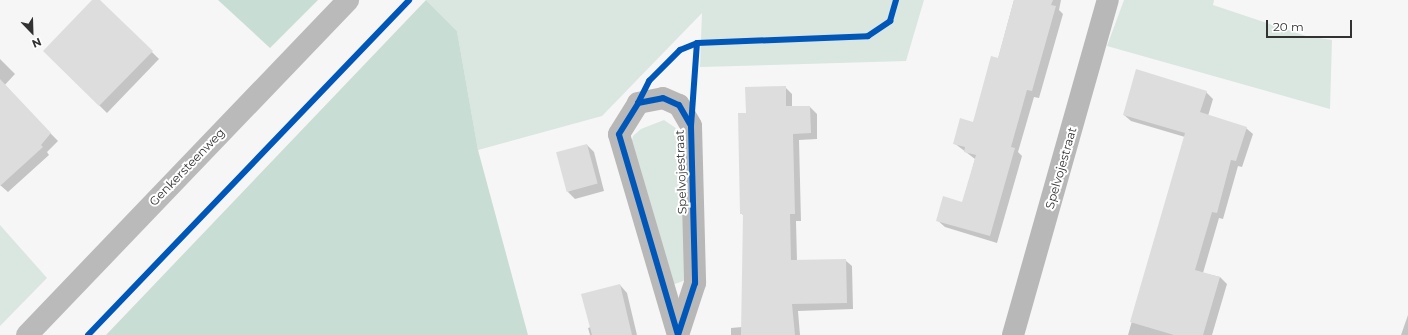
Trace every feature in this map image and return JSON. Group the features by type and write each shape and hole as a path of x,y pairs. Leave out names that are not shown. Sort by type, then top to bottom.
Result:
{"main road":[{"name":"Genkersteenweg","path":"27,335 348,0"}],"street":[{"name":"Spelvojestraat","path":"1013,335 1108,0"},
{"name":"Spelvojestraat","path":"663,98 679,105 691,126 695,283 678,335 619,134 638,103 663,98"}],"shaded area":[{"path":"426,0 924,0 906,61 700,67 702,13 602,116 478,150 457,31"},
{"path":"1124,0 1214,0 1213,5 1306,36 1332,40 1330,109 1107,46"},
{"path":"664,120 680,131 685,142 686,280 672,285 631,145 633,136 641,129"},
{"path":"0,225 47,278 0,326"}],"green space":[{"path":"218,0 318,0 270,48"},
{"path":"426,0 457,31 478,150 528,335 106,335"}],"building":[{"path":"92,0 100,0 153,51 99,106 43,51"},
{"path":"1014,0 1053,0 1051,5 1056,6 1032,91 1027,90 1011,147 1015,148 990,236 936,221 943,196 962,202 976,155 964,152 965,147 953,144 960,118 973,122 991,56 998,58"},
{"path":"1136,69 1207,91 1200,112 1247,127 1236,161 1231,160 1217,213 1212,212 1195,270 1220,277 1203,335 1174,335 1130,322 1185,133 1123,115"},
{"path":"0,79 51,133 41,145 43,147 0,186"},
{"path":"786,86 786,106 810,106 811,133 793,134 795,214 790,214 791,260 846,259 847,303 792,304 795,335 741,335 743,214 740,214 738,113 746,113 745,87"},
{"path":"587,144 598,184 567,192 556,152"},
{"path":"620,284 632,335 592,335 581,294"}],"cycle path":[{"path":"88,335 409,0"},
{"path":"638,103 649,81 680,50 697,43 868,36 890,21 896,0"},
{"path":"691,126 697,43"},
{"path":"663,98 679,105 691,126 695,283 678,335 619,134 638,103 663,98"}]}
